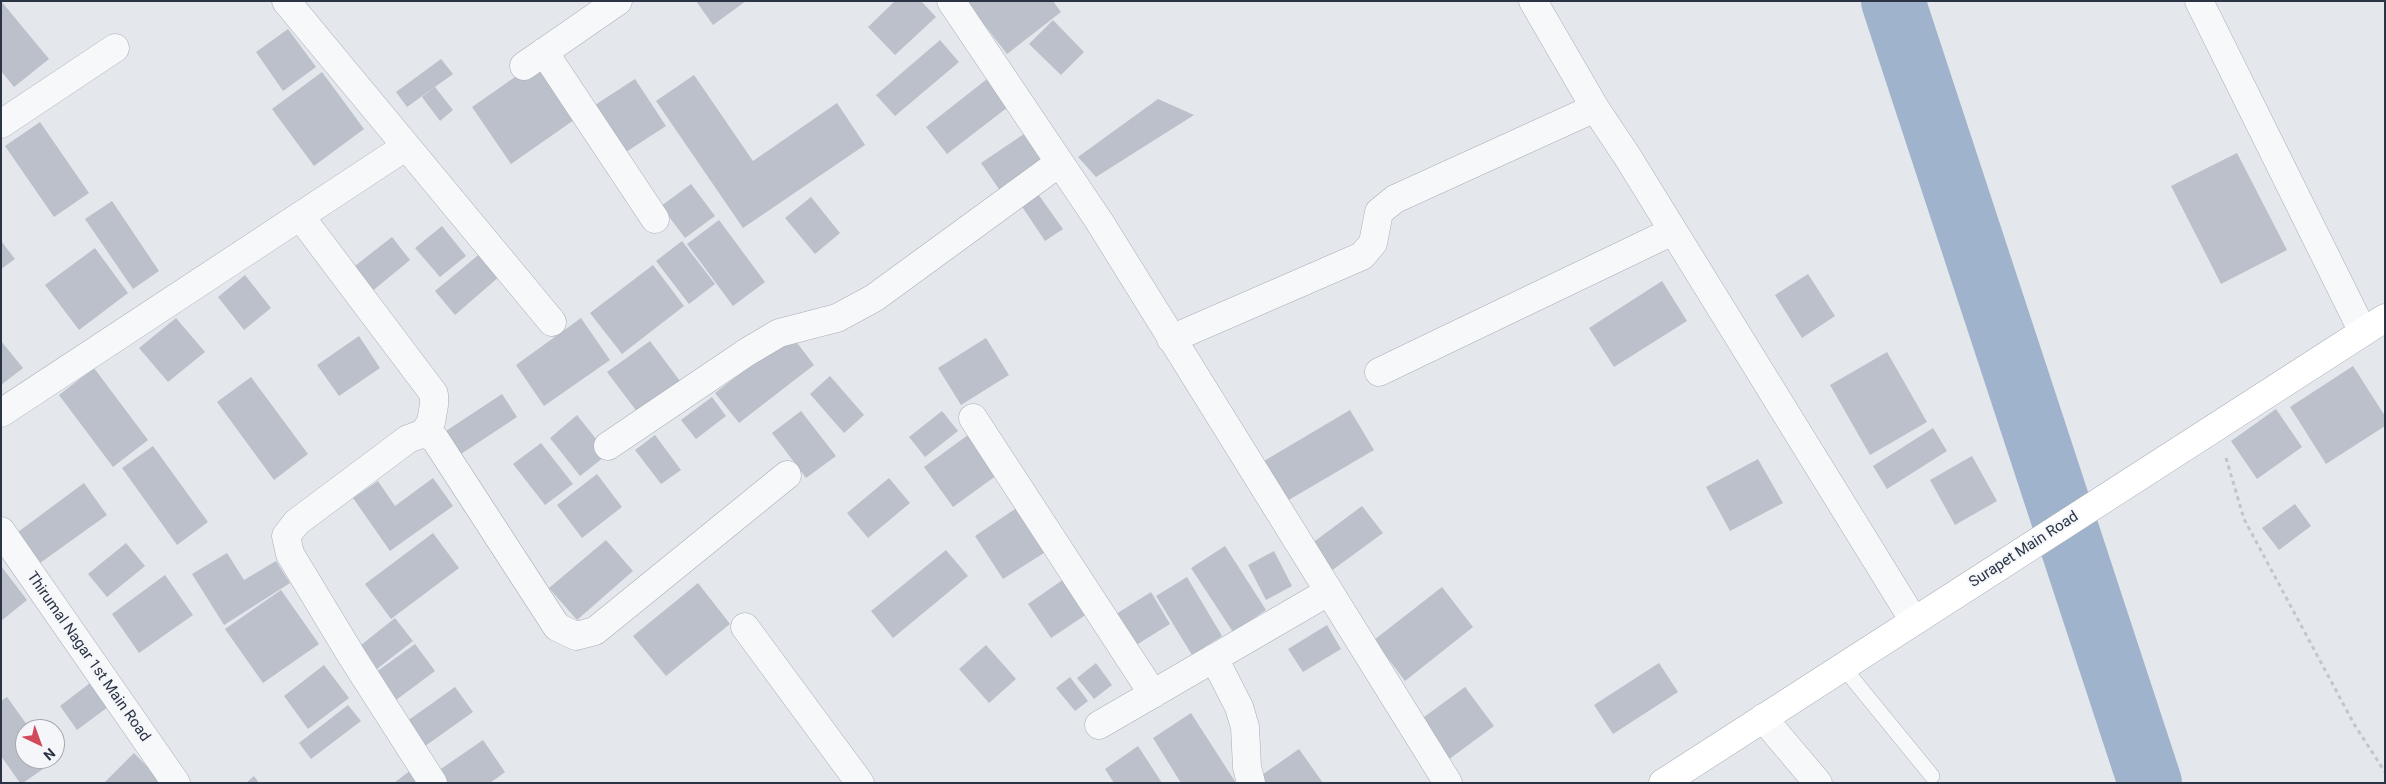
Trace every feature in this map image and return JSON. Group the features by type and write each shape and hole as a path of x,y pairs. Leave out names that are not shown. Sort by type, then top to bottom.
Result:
{"main road":[{"name":"Surapet Main Road","path":"1664,783 2374,325"}],"street":[{"path":"286,1 375,107 405,147 552,322"},
{"path":"618,1 534,59 655,219"},
{"path":"951,1 1099,221 1448,783"},
{"path":"1533,1 1595,108 1914,621"},
{"path":"2199,1 2374,325"},
{"path":"1,124 115,48"},
{"path":"1171,338 1362,256 1373,243 1379,212 1395,199 1595,108"},
{"path":"1,413 405,147"},
{"path":"608,446 746,352 779,333 837,318 874,298 1059,163"},
{"path":"300,216 434,394 431,422 424,434"},
{"path":"1379,372 1673,231"},
{"path":"973,418 1153,694"},
{"path":"433,783 351,655 290,554 286,536 296,522 400,444 408,439 424,434 435,439 557,628 576,636 595,631 787,474"},
{"name":"Thirumal Nagar 1st Main Road","path":"1,531 176,783"},
{"path":"1099,726 1328,592"},
{"path":"745,627 860,783"},
{"path":"1214,658 1239,707 1245,727 1247,767 1251,783"},
{"path":"1763,718 1818,783"}],"lane":[{"path":"1843,667 1932,776"}],"path":[{"path":"2211,430 2244,519 2354,724 2385,772"}],"building":[{"path":"1,1 49,59 14,87 1,71"},
{"path":"696,1 746,1 713,25"},
{"path":"895,1 921,1 936,17 895,55 868,27"},
{"path":"966,1 1053,1 1061,12 1007,54"},
{"path":"1053,20 1084,52 1061,75 1029,44"},
{"path":"288,29 316,67 283,91 256,52"},
{"path":"940,40 959,62 895,116 876,95"},
{"path":"441,59 453,74 407,107 396,92"},
{"path":"535,63 574,120 511,164 472,107"},
{"path":"322,72 364,129 314,166 272,109"},
{"path":"694,75 753,161 837,103 865,145 743,228 656,101"},
{"path":"635,79 666,126 626,152 595,105"},
{"path":"987,79 1008,107 947,154 926,127"},
{"path":"435,87 453,110 440,121 422,97"},
{"path":"1158,99 1194,115 1096,177 1078,157"},
{"path":"40,122 89,193 54,217 5,146"},
{"path":"1024,134 1043,163 1001,192 981,163"},
{"path":"2237,153 2287,250 2221,284 2171,186"},
{"path":"691,184 715,216 685,238 661,206"},
{"path":"1038,194 1063,229 1045,241 1021,205"},
{"path":"811,197 840,233 815,254 785,218"},
{"path":"112,201 159,271 133,289 85,219"},
{"path":"719,220 765,282 733,306 687,244"},
{"path":"442,226 466,256 440,277 415,248"},
{"path":"392,237 410,260 370,293 351,269"},
{"path":"1,241 15,259 1,269"},
{"path":"682,241 715,284 689,304 656,261"},
{"path":"95,248 128,293 79,330 45,285"},
{"path":"482,252 501,275 455,315 435,291"},
{"path":"653,265 684,306 622,354 590,313"},
{"path":"1808,274 1835,316 1802,338 1775,295"},
{"path":"245,275 271,308 244,330 218,297"},
{"path":"1662,281 1687,321 1614,367 1589,328"},
{"path":"176,318 205,352 168,382 139,348"},
{"path":"581,318 610,360 544,406 516,365"},
{"path":"791,335 814,365 739,423 715,393"},
{"path":"359,336 380,368 339,396 317,365"},
{"path":"986,338 1009,375 961,405 938,368"},
{"path":"1,341 23,368 1,385"},
{"path":"650,341 683,385 641,417 607,372"},
{"path":"1887,352 1927,422 1870,455 1830,385"},
{"path":"2353,366 2385,416 2385,426 2326,464 2290,407"},
{"path":"94,368 148,440 113,467 59,395"},
{"path":"830,376 864,415 844,433 810,394"},
{"path":"251,377 308,454 274,480 217,402"},
{"path":"502,394 517,417 461,454 446,431"},
{"path":"712,397 726,416 696,439 681,420"},
{"path":"2276,409 2302,447 2257,479 2231,441"},
{"path":"1350,410 1374,450 1287,501 1264,461"},
{"path":"801,411 836,456 806,478 772,433"},
{"path":"942,411 958,431 925,457 909,437"},
{"path":"577,415 608,454 580,476 550,438"},
{"path":"1933,428 1947,451 1887,489 1873,466"},
{"path":"655,435 681,470 661,484 635,450"},
{"path":"968,435 997,475 953,507 924,467"},
{"path":"541,443 573,484 545,505 513,464"},
{"path":"153,446 208,522 177,545 122,468"},
{"path":"1972,456 1997,501 1955,525 1930,480"},
{"path":"1758,459 1783,503 1730,531 1706,487"},
{"path":"597,474 622,507 582,538 557,505"},
{"path":"433,478 453,506 390,551 353,498 378,481 395,506"},
{"path":"889,478 910,503 868,538 847,513"},
{"path":"84,483 107,515 40,563 18,532"},
{"path":"2295,504 2311,526 2279,550 2262,528"},
{"path":"1362,506 1383,533 1331,571 1311,544"},
{"path":"1018,507 1047,551 1003,579 975,536"},
{"path":"433,533 459,568 391,619 365,584"},
{"path":"606,540 633,571 577,620 549,588"},
{"path":"126,543 145,566 107,597 88,574"},
{"path":"1225,546 1266,610 1233,632 1191,568"},
{"path":"946,550 968,576 893,638 871,611"},
{"path":"1274,551 1292,586 1266,600 1248,565"},
{"path":"227,553 244,580 276,561 290,583 224,625 192,574"},
{"path":"1,566 27,600 1,621"},
{"path":"165,575 193,615 139,653 112,614"},
{"path":"1187,577 1222,636 1192,655 1156,596"},
{"path":"1064,579 1087,614 1051,638 1028,604"},
{"path":"698,583 730,624 666,676 633,636"},
{"path":"1442,587 1473,627 1405,681 1374,640"},
{"path":"281,590 319,644 263,683 225,629"},
{"path":"1151,592 1170,624 1133,647 1113,616"},
{"path":"395,618 413,641 373,672 356,649"},
{"path":"1327,625 1341,649 1303,672 1288,649"},
{"path":"415,644 435,671 392,703 372,675"},
{"path":"986,645 1016,679 989,703 959,669"},
{"path":"1096,663 1112,685 1094,699 1077,678"},
{"path":"1659,663 1678,692 1613,734 1594,705"},
{"path":"324,665 349,698 308,729 284,696"},
{"path":"1070,677 1088,701 1075,711 1056,688"},
{"path":"90,683 108,707 77,730 60,706"},
{"path":"455,687 473,712 421,749 403,724"},
{"path":"1465,687 1494,726 1448,760 1420,720"},
{"path":"7,697 23,719 15,719 15,769 43,769 23,783 20,783 1,756 1,701"},
{"path":"348,705 361,721 311,759 299,743"},
{"path":"1191,713 1236,783 1181,783 1153,738"},
{"path":"483,740 505,772 490,783 442,783 435,773"},
{"path":"1138,746 1162,783 1114,783 1105,769"},
{"path":"1299,749 1323,783 1262,783 1259,777"},
{"path":"134,753 161,781 160,783 104,783"},
{"path":"411,770 420,783 394,783"},
{"path":"254,776 259,783 246,783"}],"waterway":[{"path":"1893,1 2150,783"}]}
